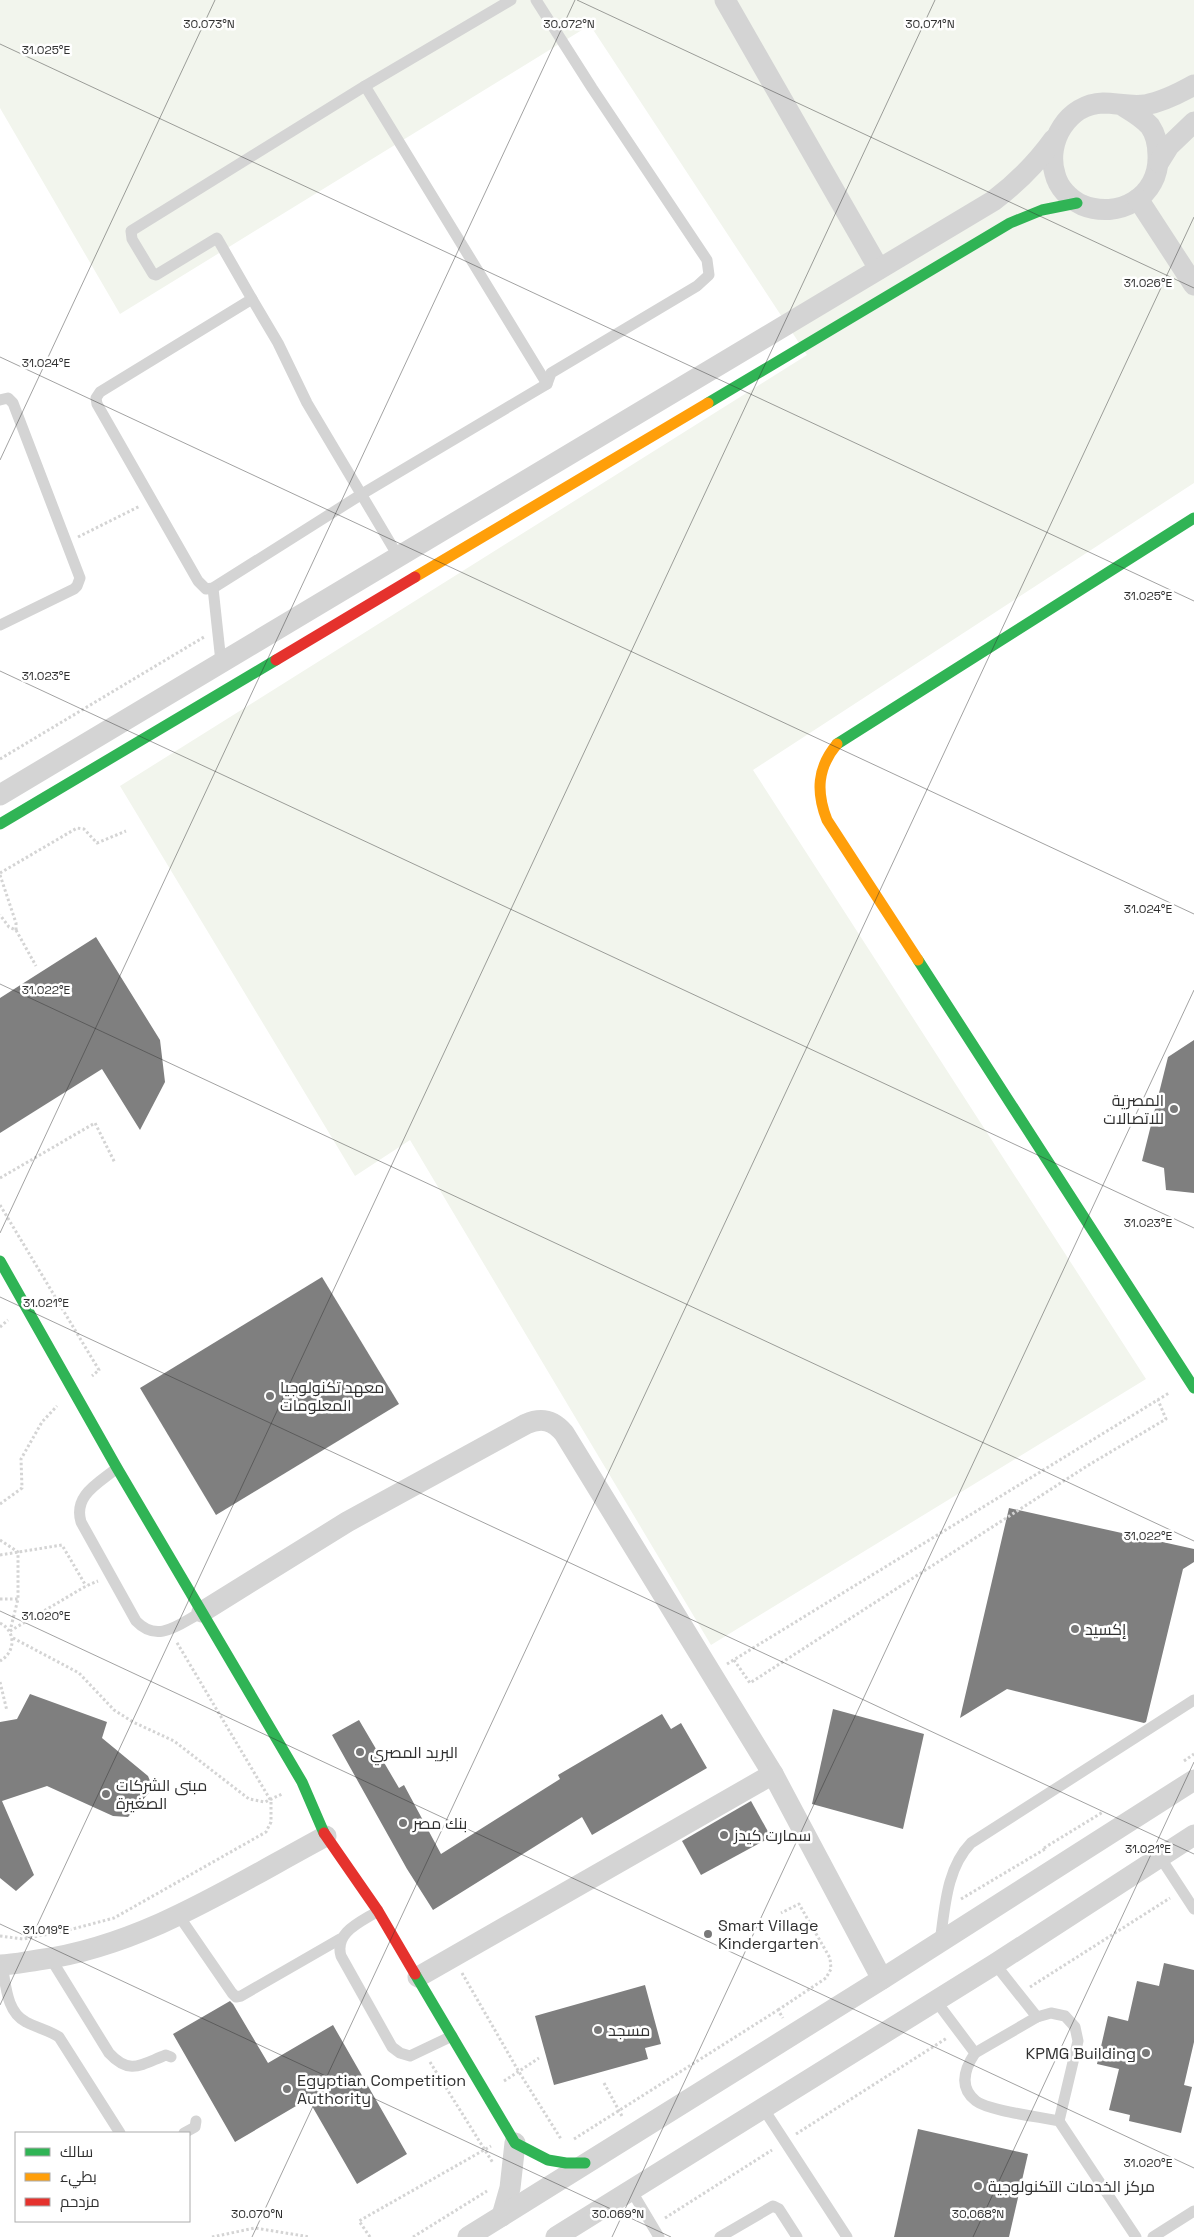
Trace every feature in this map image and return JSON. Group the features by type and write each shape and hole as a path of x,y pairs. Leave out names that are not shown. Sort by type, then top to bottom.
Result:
{"street":[{"path":"726,0 879,269"},
{"path":"0,795 993,201 1016,184 1037,163 1065,121 1082,108 1102,103 1123,106 1143,105 1164,100 1194,86"},
{"path":"1123,106 1138,114 1151,128 1158,144 1159,162"},
{"path":"1054,140 1052,157 1055,175 1064,191 1077,203 1092,209 1108,211 1124,207 1138,199 1148,189 1155,176 1159,162 1169,146 1194,122"},
{"path":"1138,199 1194,285"},
{"path":"0,824 1010,223 1031,212 1077,203"},
{"path":"1192,1382 827,820 820,805 818,789 820,773 826,758 836,745 1194,518"},
{"path":"0,1261 117,1468 302,1782 326,1836 378,1911 513,2138 549,2161 567,2164 586,2163"},
{"path":"202,1612 347,1522 526,1424 536,1420 547,1420 557,1425 564,1433 773,1774 882,1979"},
{"path":"418,1977 773,1774"},
{"path":"468,2237 882,1979 1194,1780"},
{"path":"556,2237 995,1964 1194,1835"},
{"path":"1,1965 51,1959 84,1952 140,1933 179,1916 326,1836"},
{"path":"502,2216 510,2188 513,2138"}],"lane":[{"path":"398,556 307,403 278,343 216,238 156,275 153,274 132,239 131,231 365,86 512,0"},
{"path":"252,299 97,395 97,404 198,582 206,589 213,588 362,494 547,384 550,373 706,280 709,268 707,260 592,88 536,0"},
{"path":"365,86 547,384"},
{"path":"0,400 8,398 13,403 80,578 77,586 0,625"},
{"path":"213,588 221,662"},
{"path":"117,1468 83,1495 78,1513 81,1522 136,1621 144,1629 154,1633 169,1630 202,1612"},
{"path":"940,1942 954,1865 961,1853 971,1843 1194,1700"},
{"path":"1160,1857 1194,1909"},
{"path":"179,1916 236,1997 241,1996 340,1939 378,1911"},
{"path":"340,1939 339,1948 341,1956 392,2048 410,2056 424,2051 452,2036"},
{"path":"51,1959 109,2053 118,2063 131,2068 144,2065 166,2055 171,2057"},
{"path":"995,1964 1037,2017"},
{"path":"1,1965 12,2009 18,2017 51,2031 59,2037 119,2132"},
{"path":"936,2001 975,2053"},
{"path":"1059,2121 1078,2041 1075,2027 1065,2016 1051,2013 1037,2017 975,2053 965,2068 966,2086 976,2101 993,2107 1059,2121 1136,2237"},
{"path":"763,2108 846,2237"},
{"path":"186,2132 195,2127 196,2121"},
{"path":"631,2190 659,2237"},
{"path":"720,2237 773,2206 779,2209 797,2237"},
{"path":"1153,2237 1194,2211"}],"path":[{"path":"67,542 151,500"},
{"path":"0,759 218,629"},
{"path":"36,966 16,930 16,923 0,874 77,828 84,829 97,844 126,831"},
{"path":"0,915 9,927 16,930"},
{"path":"0,1178 95,1123 115,1163"},
{"path":"712,1674 1158,1400 1192,1382"},
{"path":"734,1660 750,1683 1087,1466 1166,1419 1158,1400"},
{"path":"0,1540 18,1552"},
{"path":"0,1555 62,1545 86,1586"},
{"path":"0,1661 9,1654 12,1646 10,1631 18,1598 18,1552"},
{"path":"10,1631 86,1586 111,1575"},
{"path":"0,1599 18,1598"},
{"path":"0,1623 10,1631"},
{"path":"0,1936 23,1939 65,1931 114,1918 266,1832 271,1822 271,1800 169,1630"},
{"path":"12,1638 79,1672 114,1710 133,1722 174,1741 249,1799 257,1802 271,1800 302,1782"},
{"path":"0,1682 7,1711"},
{"path":"1019,1995 1182,1890"},
{"path":"570,2141 826,1978 831,1969 830,1958 799,1904 780,1913"},
{"path":"453,1957 518,2072 563,2141"},
{"path":"778,2010 794,2033"},
{"path":"652,2226 958,2030"},
{"path":"424,2051 493,2163 494,2170"},
{"path":"486,2093 539,2058"},
{"path":"604,2083 631,2134"},
{"path":"370,2237 360,2221 484,2150 513,2138"},
{"path":"413,2237 488,2191 492,2184"},
{"path":"212,2237 255,2228 304,2234 310,2237"}],"shaded area":[{"path":"0,0 1194,0 1194,483 753,770 1146,1379 711,1645 410,1140 355,1176 120,786 807,355 590,25 120,314 0,108"}],"building":[{"path":"96,937 160,1040 165,1082 140,1130 102,1069 0,1133 0,998"},
{"name":"المصرية للاتصالات","path":"1194,1040 1194,1193 1166,1190 1164,1168 1142,1161 1168,1057"},
{"name":"معهد تكنولوجيا المعلومات","path":"322,1277 399,1404 216,1515 140,1388"},
{"name":"إكسيد","path":"1009,1508 1194,1549 1194,1562 1183,1569 1146,1722 1007,1689 960,1718"},
{"name":"مبنى الشركات الصغيرة","path":"30,1694 107,1722 102,1738 148,1776 153,1788 128,1817 113,1816 47,1786 2,1801 34,1875 16,1891 0,1878 0,1722 17,1719"},
{"path":"833,1709 924,1734 903,1829 812,1804"},
{"path":"662,1714 671,1729 681,1723 707,1768 592,1835 582,1817 433,1910 407,1869 332,1735 359,1720 399,1788 404,1785 441,1854 560,1779 558,1775"},
{"name":"سمارت كيدز","path":"751,1801 771,1837 701,1875 682,1841"},
{"name":"KPMG Building","path":"1164,1963 1194,1970 1194,2042 1184,2085 1192,2087 1181,2133 1129,2121 1130,2115 1109,2110 1119,2069 1097,2064 1108,2016 1128,2021 1137,1981 1159,1986"},
{"name":"مسجد","path":"645,1985 661,2044 645,2048 648,2059 554,2085 535,2016"},
{"name":"Egyptian Competition Authority","path":"230,2001 268,2063 333,2025 407,2154 357,2184 308,2099 235,2142 173,2034"},
{"name":"مركز الخدمات التكنولوجية","path":"918,2129 1028,2154 1009,2237 894,2237"}],"traffic: fast":[{"path":"708,403 1010,223 1042,210 1077,203"},
{"path":"837,744 1194,518"},
{"path":"0,824 276,660"},
{"path":"918,960 1194,1388"},
{"path":"0,1261 117,1468 302,1782 324,1833"},
{"path":"415,1974 515,2143 548,2160 566,2163 585,2163"}],"traffic: slow":[{"path":"415,577 708,403"},
{"path":"837,744 825,762 820,780 823,810 827,820 918,960"}],"traffic: jam":[{"path":"276,660 415,577"},
{"path":"324,1833 378,1911 415,1974"}],"place":[{"name":"المصرية للاتصالات","path":"1174,1109"},
{"name":"معهد تكنولوجيا المعلومات","path":"270,1396"},
{"name":"إكسيد","path":"1075,1629"},
{"name":"البريد المصري","path":"360,1752"},
{"name":"مبنى الشركات الصغيرة","path":"106,1794"},
{"name":"بنك مصر","path":"403,1823"},
{"name":"سمارت كيدز","path":"724,1835"},
{"name":"Smart Village Kindergarten","path":"708,1934"},
{"name":"مسجد","path":"598,2030"},
{"name":"KPMG Building","path":"1146,2053"},
{"name":"Egyptian Competition Authority","path":"287,2089"},
{"name":"مركز الخدمات التكنولوجية","path":"978,2186"}]}
